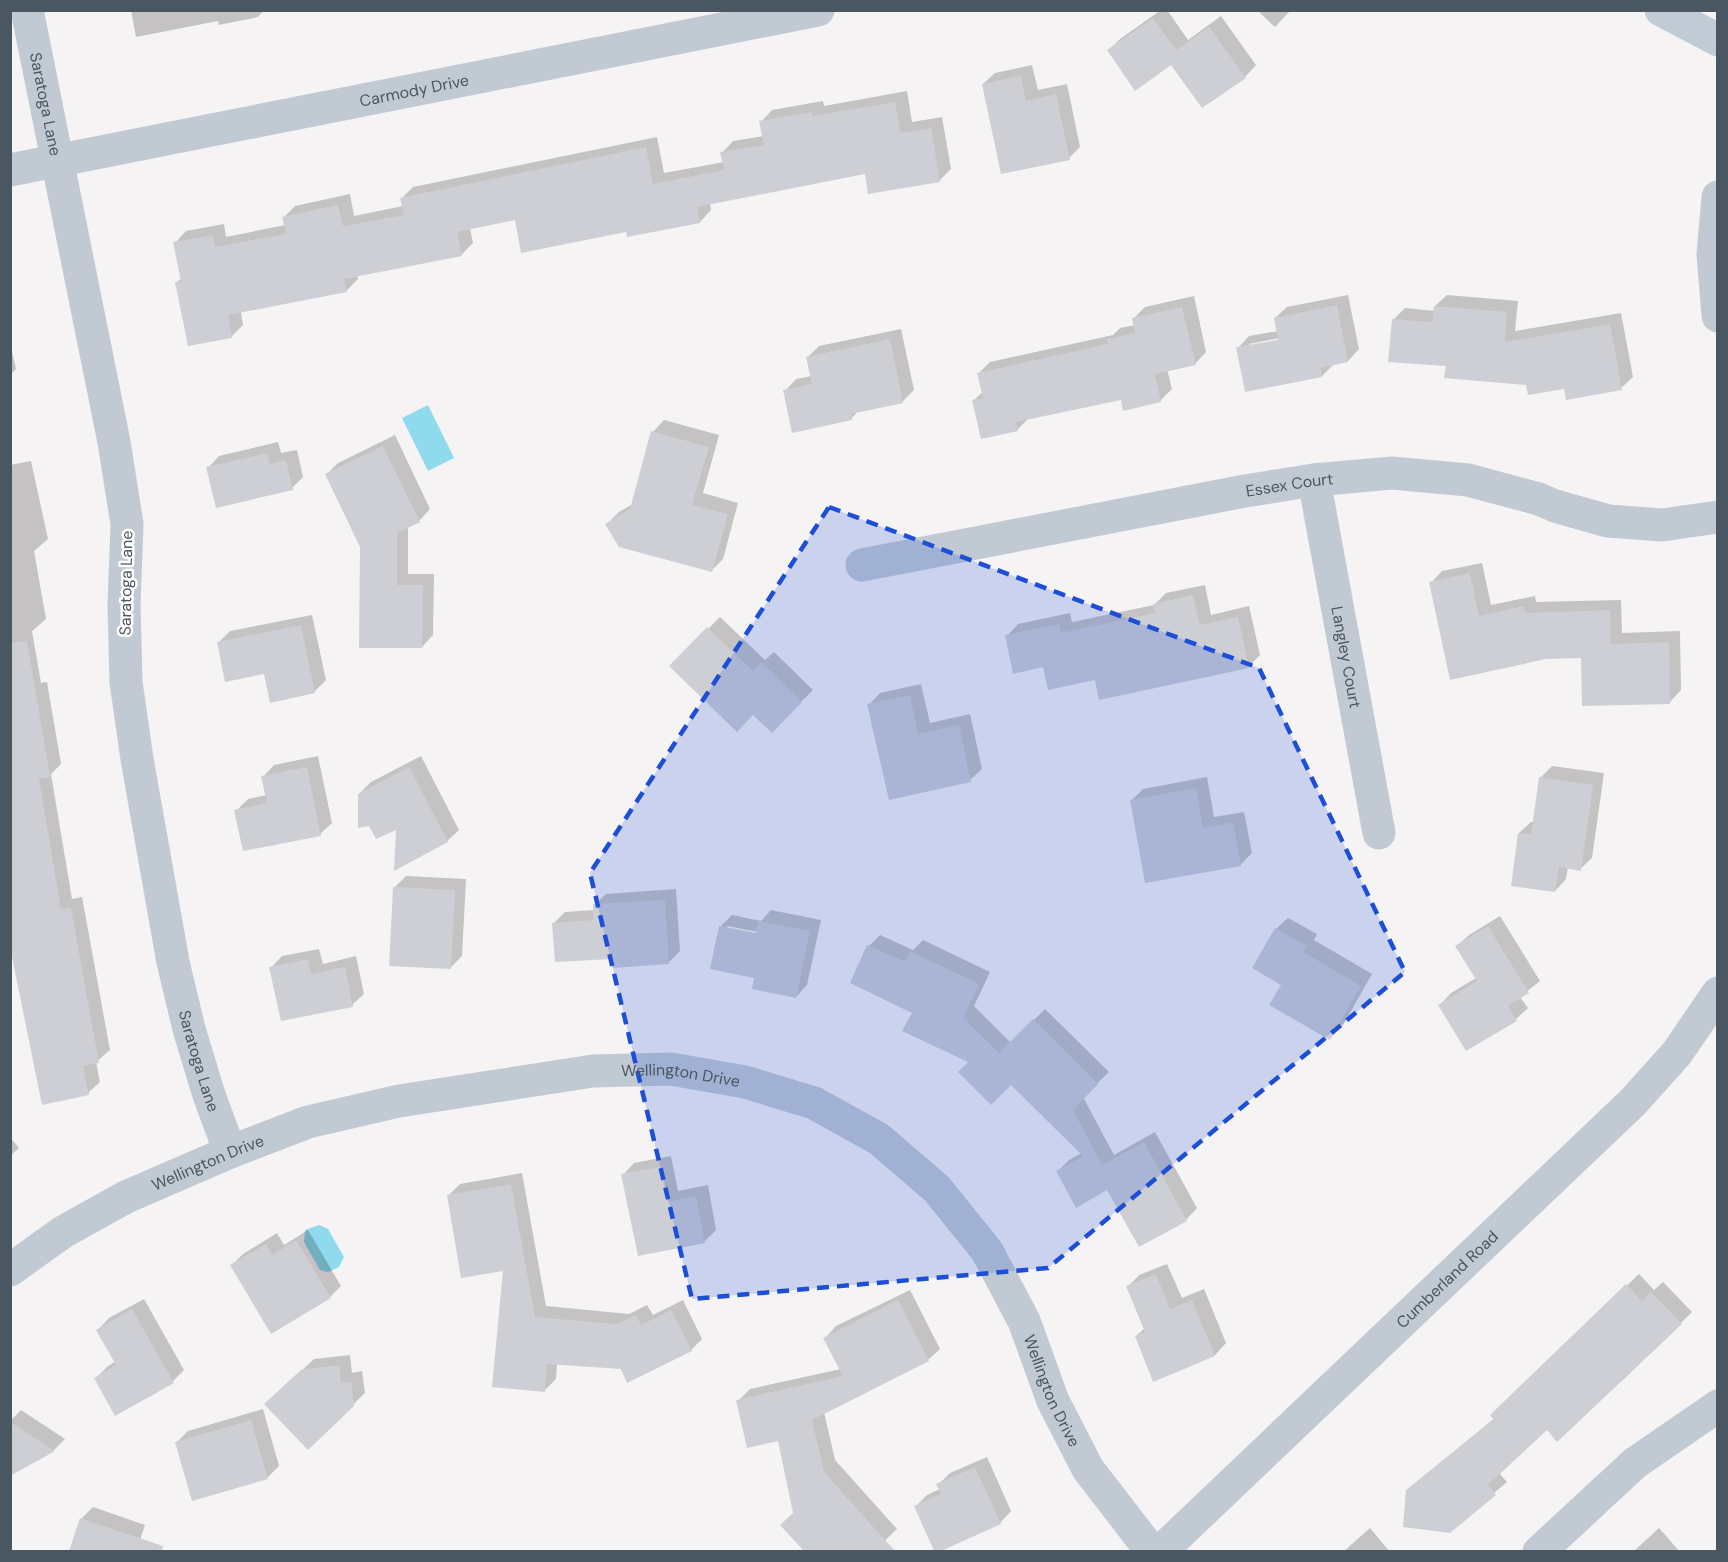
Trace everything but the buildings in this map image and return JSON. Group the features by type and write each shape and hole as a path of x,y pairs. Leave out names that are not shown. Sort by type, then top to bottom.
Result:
{"street":[{"name":"Saratoga Lane","path":"27,10 56,162 94,339 127,524 124,604 126,682 173,962 189,1029 209,1095 230,1152"},
{"name":"Carmody Drive","path":"10,170 818,10"},
{"path":"1661,10 1718,40"},
{"path":"1718,197 1713,255 1718,316"},
{"name":"Essex Court","path":"862,565 1245,491 1314,480 1392,473 1468,480 1608,521 1662,525 1718,517"},
{"name":"Langley Court","path":"1314,480 1379,833"},
{"name":"Cumberland Road","path":"1160,1551 1633,1102 1677,1053 1718,993"},
{"name":"Wellington Drive","path":"10,1270 63,1232 126,1197 230,1152 308,1122 388,1104 593,1071 671,1069 745,1082 814,1103 879,1139 937,1189 987,1251 1024,1321 1053,1401 1088,1469 1152,1551"},
{"path":"1539,1551 1635,1463 1718,1406"}],"highlighted area":[{"path":"829,507 1259,668 1405,972 1048,1268 692,1299 590,873"}],"water":[{"path":"428,405 454,458 428,471 402,418"},
{"path":"319,1225 328,1229 344,1257 339,1267 328,1272 320,1270 304,1242 305,1230"}]}
